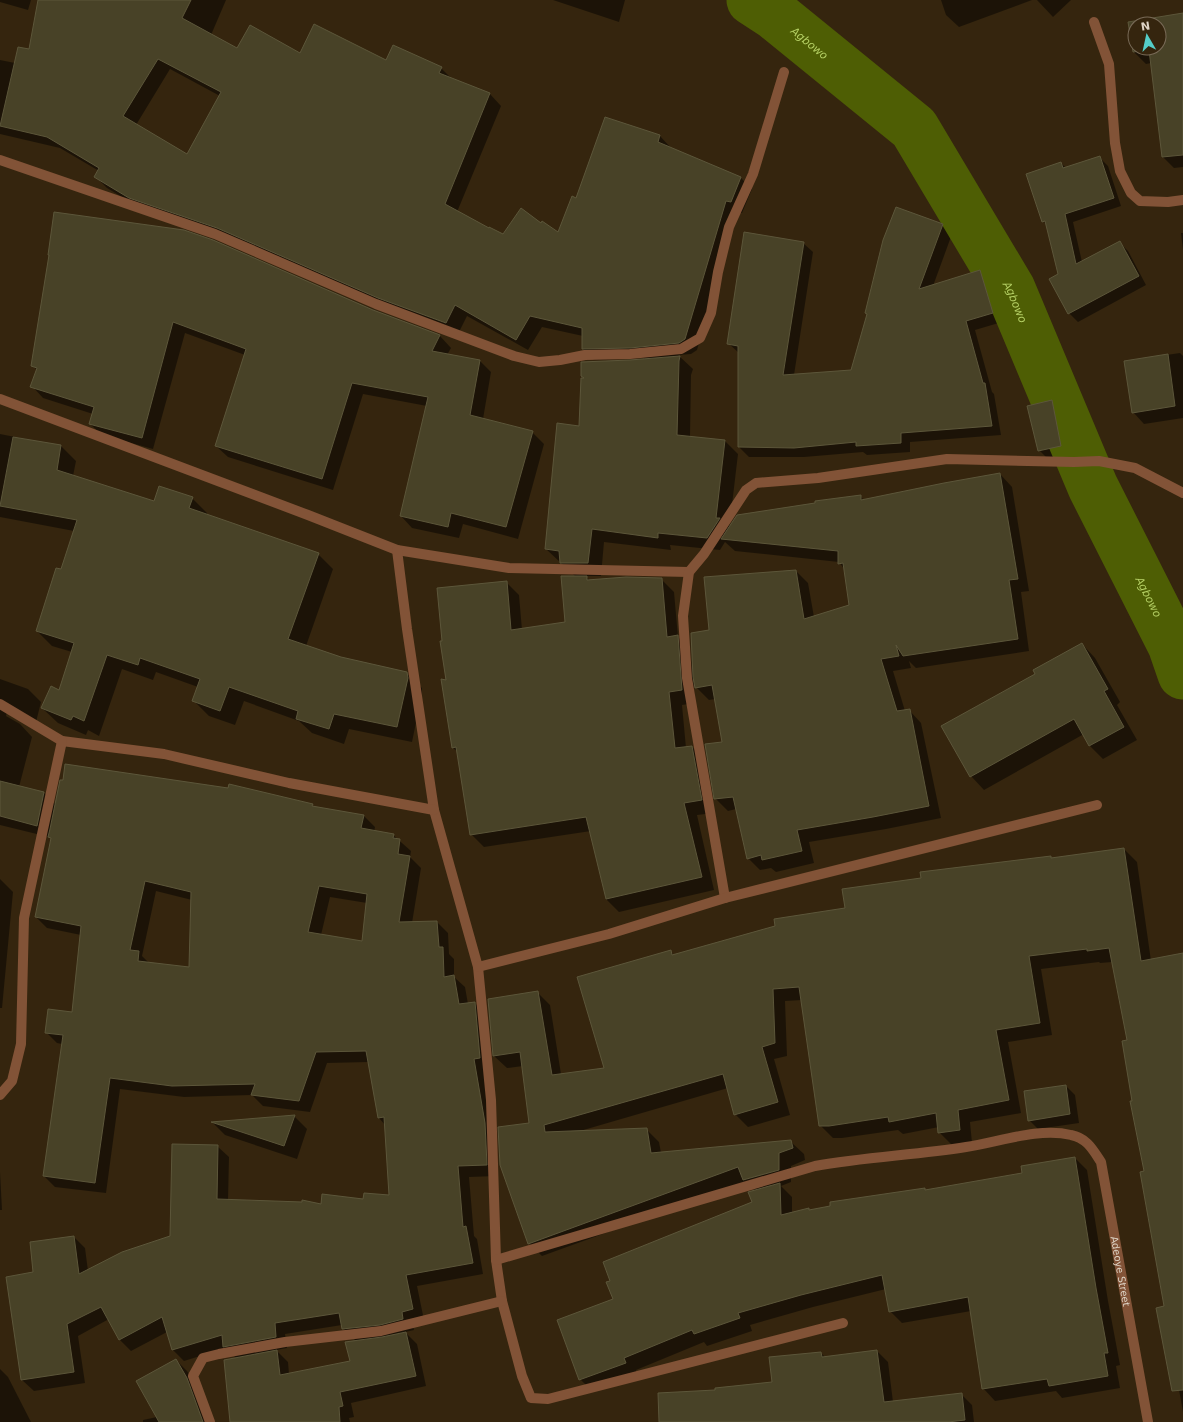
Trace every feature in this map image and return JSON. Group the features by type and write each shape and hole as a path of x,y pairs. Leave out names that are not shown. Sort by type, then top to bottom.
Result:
{"street":[{"path":"1094,22 1108,64 1115,143 1120,171 1131,193 1140,202 1168,202 1183,200"},
{"path":"0,160 215,234 376,304 514,356 539,362 560,360 585,354 630,354 681,349 700,338 711,313 718,272 729,227 753,174 784,72"},
{"path":"0,399 256,495 396,550 509,568 689,572"},
{"path":"724,898 687,678 683,616 689,572 704,554 739,498 746,490 756,483 818,478 947,459 1074,462 1099,461 1135,468 1183,493"},
{"path":"396,550 434,810 478,967 491,1100 496,1260 502,1301 522,1376 531,1398 548,1399 843,1323"},
{"path":"0,704 62,741 164,754 289,783 434,810"},
{"path":"0,1095 12,1081 21,1044 24,918 62,741"},
{"path":"478,967 609,934 724,898 1097,805"},
{"name":"Adeoye Street","path":"496,1260 815,1166 849,1160 966,1147 1048,1132 1072,1135 1087,1141 1101,1162 1148,1422"},
{"path":"210,1422 193,1376 203,1358 286,1342 381,1331 502,1301"}],"building":[{"path":"38,0 191,0 182,18 237,48 250,25 300,53 314,24 386,60 393,45 442,67 439,73 490,93 445,204 503,234 521,208 541,223 542,221 558,232 572,196 576,198 605,117 660,135 658,142 741,177 731,202 726,201 685,339 679,343 630,348 582,349 582,328 530,316 516,340 455,305 446,323 378,298 217,228 129,198 94,177 99,168 47,137 0,126 18,47 29,49","holes":["158,59 221,92 187,154 123,116"]},
{"path":"1183,13 1183,155 1162,157 1150,56 1167,56 1167,16 1165,16"},
{"path":"1100,156 1114,198 1065,214 1076,264 1120,241 1139,276 1068,314 1049,279 1058,274 1045,221 1042,222 1026,174 1061,162 1063,168"},
{"path":"896,207 943,224 919,289 980,270 993,313 966,321 983,383 985,383 992,426 901,433 901,443 856,446 856,442 794,448 738,447 738,346 727,344 744,232 804,242 783,375 851,370 867,314 865,313 883,240"},
{"path":"54,212 184,230 213,240 373,310 440,335 432,351 480,360 470,415 533,431 506,527 451,513 448,527 400,516 428,397 352,383 322,479 215,446 246,349 173,322 142,438 89,424 94,407 30,387 37,368 31,366 49,255"},
{"path":"1168,354 1175,406 1132,413 1124,361"},
{"path":"680,356 677,435 725,440 716,518 720,518 707,538 658,533 658,538 592,529 588,563 560,563 559,551 545,549 557,423 579,426 581,378 584,378 581,376 581,362"},
{"path":"1052,400 1061,446 1038,451 1027,406"},
{"path":"13,437 61,445 57,470 154,501 159,486 193,497 189,508 319,553 288,639 341,657 407,672 408,678 397,727 334,714 329,729 296,719 298,711 229,687 220,711 192,701 200,679 140,658 138,665 107,655 84,721 73,716 71,720 41,708 51,686 59,690 74,643 36,631 56,568 61,569 77,520 0,506"},
{"path":"1000,473 1018,579 1009,580 1018,639 903,656 896,645 899,656 881,659 897,711 910,709 929,806 797,830 802,851 762,860 761,855 747,859 733,797 714,799 705,744 722,742 712,685 695,688 693,677 691,633 709,630 704,577 796,570 804,619 849,605 843,563 838,564 838,551 721,539 737,515 815,503 815,501 861,495 861,500"},
{"path":"561,576 587,576 587,580 626,577 662,578 667,637 678,635 682,690 669,692 675,748 692,746 702,800 684,803 702,877 606,899 586,817 470,835 456,747 452,748 441,679 446,680 440,641 442,641 437,588 507,581 511,630 565,622"},
{"path":"1082,643 1108,689 1104,691 1124,727 1089,746 1074,719 970,777 941,726 1035,674 1033,670"},
{"path":"65,764 228,788 229,784 313,804 312,806 364,815 361,828 394,834 393,838 400,839 398,854 410,856 399,922 437,921 439,947 443,947 444,977 454,975 459,1004 475,1002 480,1058 474,1059 485,1123 487,1165 458,1166 463,1227 466,1226 473,1263 406,1275 413,1309 402,1312 403,1319 380,1325 342,1329 339,1313 275,1323 276,1337 223,1347 222,1335 172,1350 162,1317 119,1340 101,1307 67,1324 74,1372 21,1380 6,1277 33,1272 30,1242 74,1236 79,1274 122,1252 170,1236 172,1144 218,1145 217,1199 302,1202 302,1200 321,1204 322,1194 363,1199 364,1193 389,1195 384,1117 378,1118 366,1051 316,1052 299,1101 251,1095 255,1084 172,1086 110,1078 95,1183 43,1176 63,1035 45,1033 48,1009 72,1012 81,926 35,917 51,838 48,837 60,780 63,780","holes":["145,881 191,892 189,967 138,961 139,951 130,950","319,886 367,894 362,941 308,932"]},
{"path":"0,781 44,792 37,826 0,816"},
{"path":"1124,848 1141,961 1183,953 1183,1390 1172,1391 1156,1308 1164,1306 1140,1172 1144,1171 1130,1101 1132,1101 1122,1041 1127,1040 1109,948 1029,956 1040,1023 996,1030 1009,1100 958,1110 960,1130 938,1133 936,1113 889,1122 888,1117 829,1126 819,1126 799,987 773,989 775,1043 762,1047 778,1102 734,1115 723,1074 544,1125 545,1132 647,1128 651,1153 791,1140 793,1148 779,1153 779,1170 743,1180 738,1167 528,1244 500,1165 498,1127 529,1123 520,1052 493,1056 488,999 538,991 552,1075 604,1068 577,977 671,950 672,955 775,926 774,919 845,908 842,889 921,878 920,872 1051,856 1051,858"},
{"path":"1066,1085 1070,1114 1028,1121 1024,1091"},
{"path":"295,1115 284,1146 211,1122"},
{"path":"1075,1157 1108,1353 1104,1353 1108,1376 1049,1386 1047,1379 982,1389 968,1297 889,1312 882,1275 801,1295 738,1313 740,1318 694,1334 692,1330 624,1358 626,1363 579,1380 557,1320 613,1299 606,1282 610,1281 603,1262 752,1202 748,1192 780,1183 781,1215 809,1208 809,1210 830,1206 830,1202 925,1188 925,1190 1022,1173 1021,1166"},
{"path":"406,1332 416,1376 340,1392 343,1406 339,1407 340,1422 230,1422 224,1360 277,1350 280,1375 350,1361 345,1342"},
{"path":"877,1350 884,1402 962,1393 965,1420 948,1422 659,1422 658,1393 715,1390 715,1388 772,1382 769,1357 821,1352 822,1357"},
{"path":"176,1359 187,1378 203,1422 159,1422 136,1381"}],"waterway":[{"name":"Agbowo","path":"752,0 775,15 914,128 1010,289 1093,487 1173,645 1183,674"}]}
